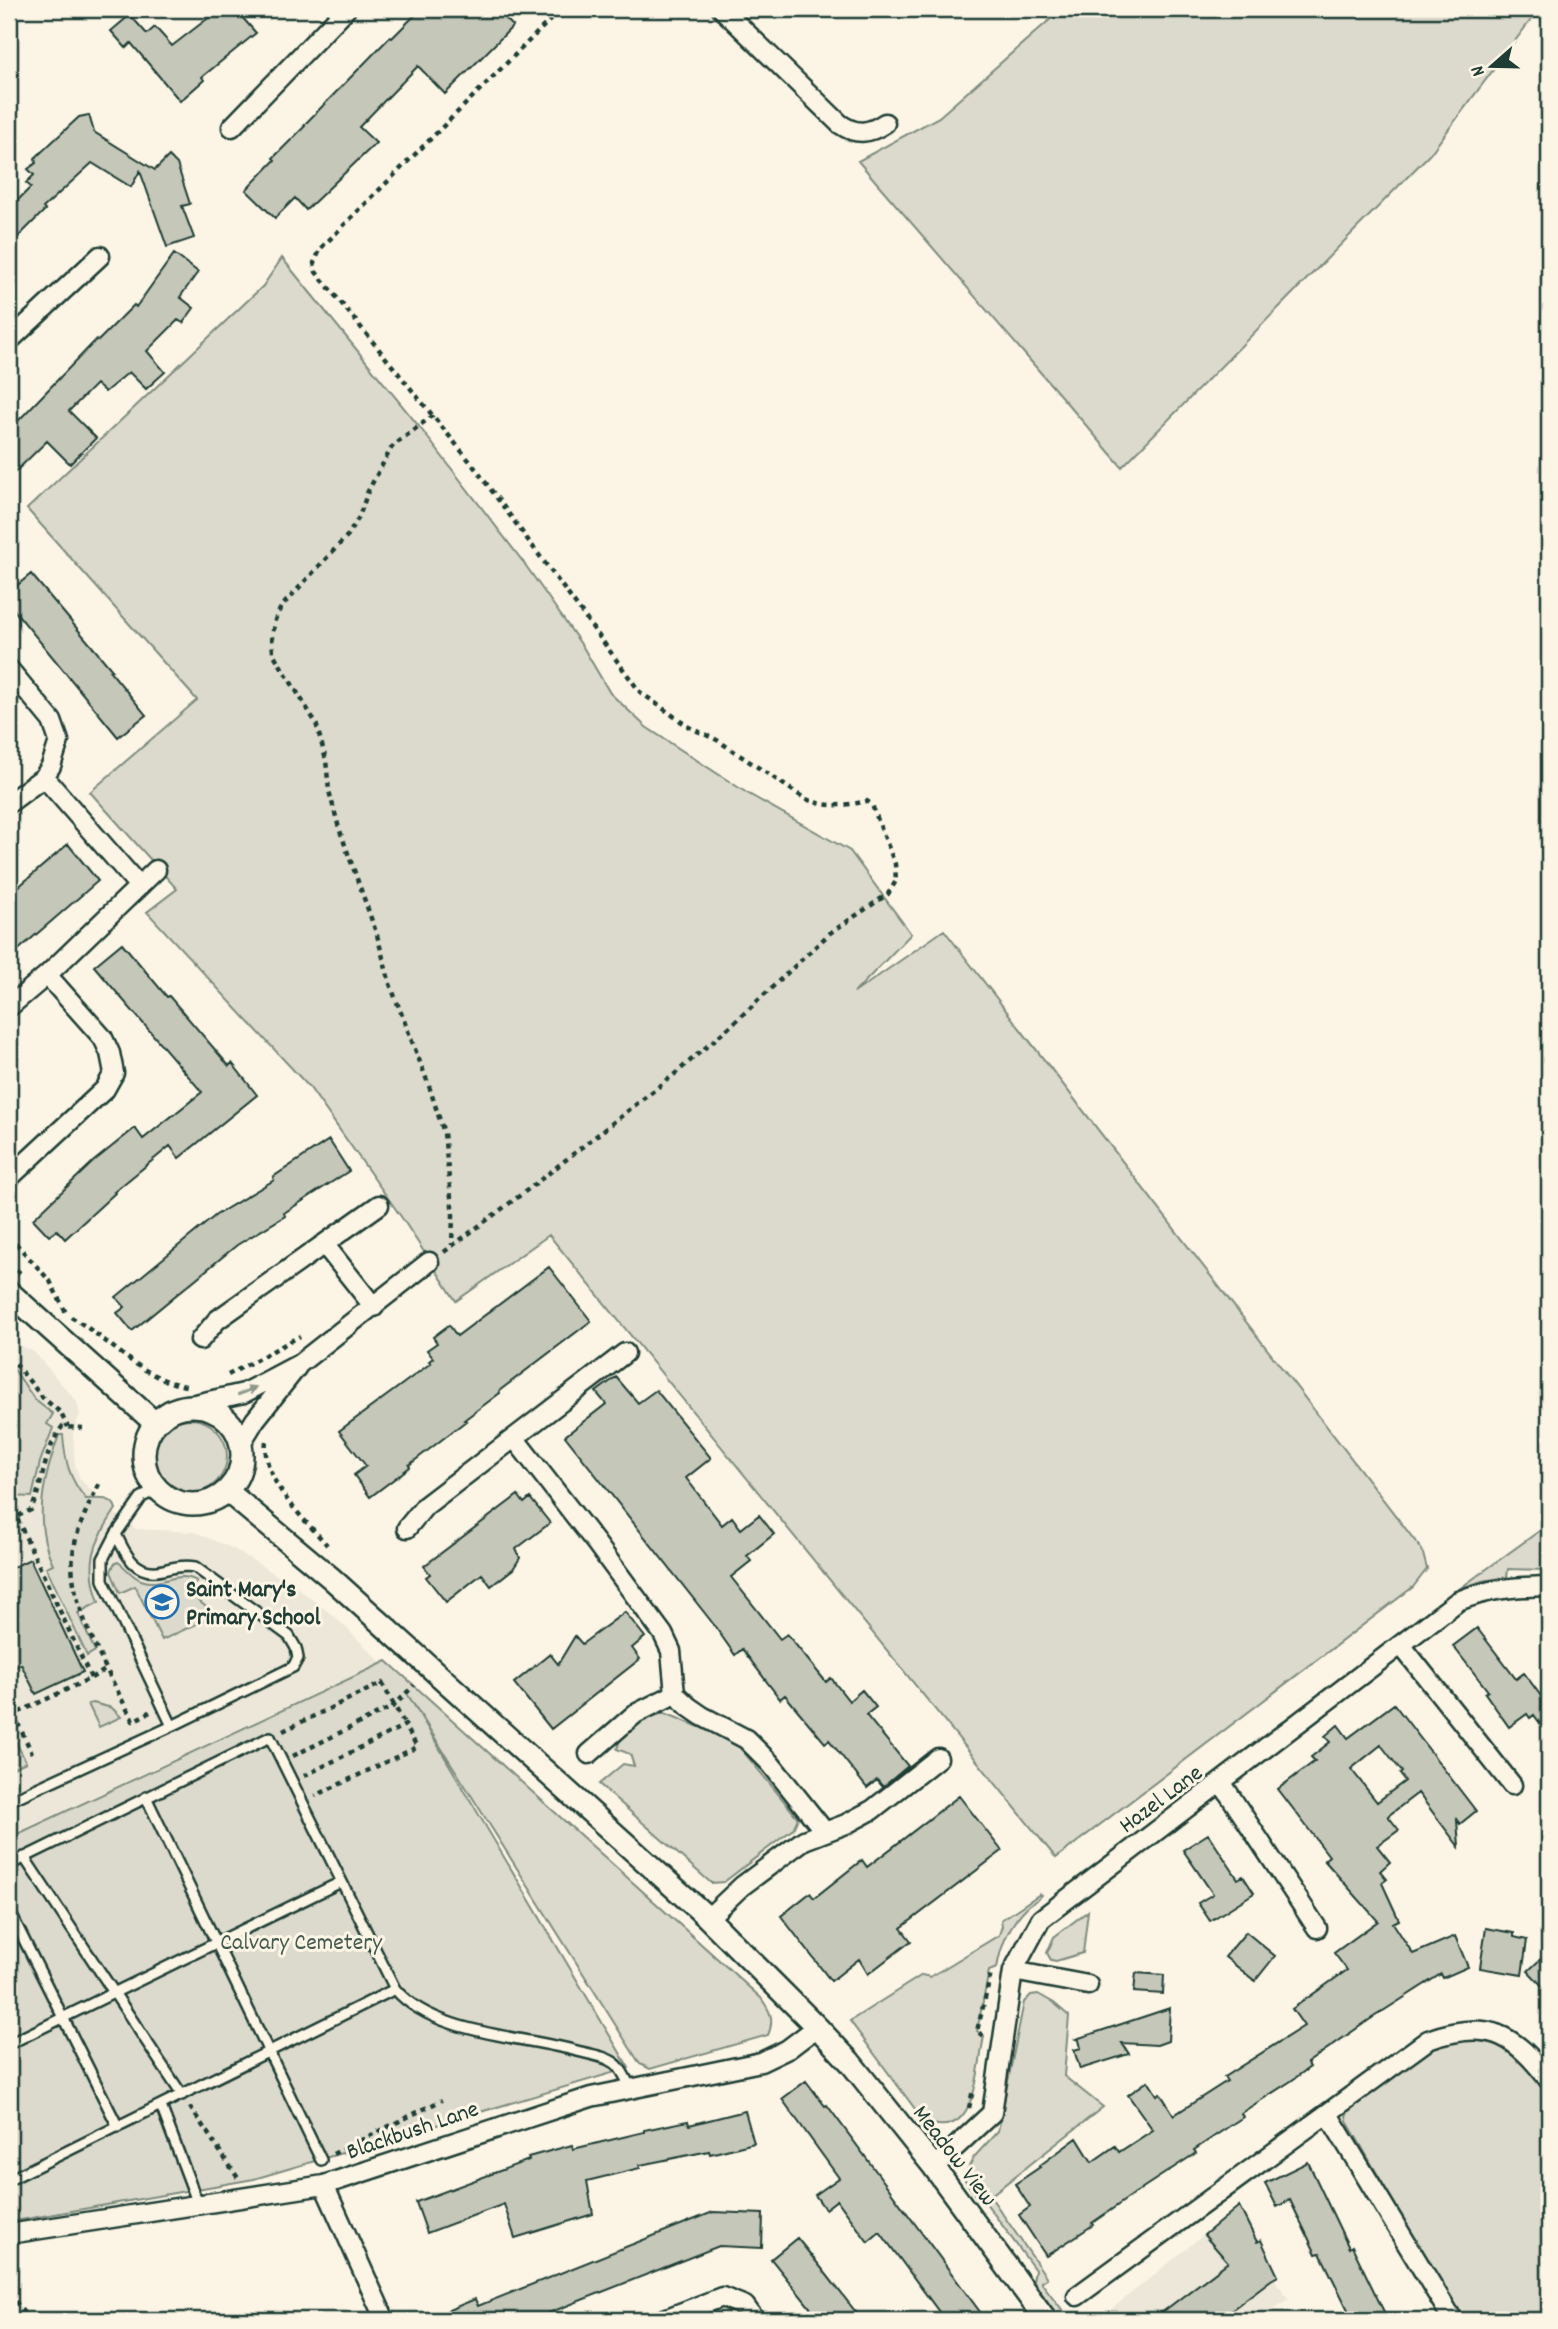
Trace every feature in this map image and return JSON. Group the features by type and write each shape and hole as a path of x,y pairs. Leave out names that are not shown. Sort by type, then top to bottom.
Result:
{"street":[{"path":"232,127 346,9"},
{"path":"722,9 840,124 849,130 864,132 886,123"},
{"path":"9,341 100,256"},
{"path":"9,669 52,721 59,741 44,777 9,803"},
{"path":"44,777 139,886"},
{"path":"9,1007 47,975 156,870"},
{"path":"9,1178 105,1089 114,1073 110,1053 103,1038 47,975"},
{"path":"201,1340 216,1320 379,1205"},
{"path":"324,1244 374,1307"},
{"path":"191,1405 222,1415 234,1427 243,1456 241,1469 227,1491 214,1500 200,1504 184,1503 170,1498 149,1478 144,1464 144,1450 155,1423 177,1408 244,1393 299,1364 429,1262"},
{"path":"9,1292 155,1423"},
{"path":"407,1528 425,1506 625,1353"},
{"path":"241,1443 255,1420 299,1364"},
{"path":"515,1439 663,1634 671,1651 676,1694 702,1716 746,1739 770,1763 825,1832"},
{"name":"Meadow View","path":"227,1491 331,1578 708,1918 811,2032 850,2062 934,2167 1046,2320"},
{"name":"Hazel Lane","path":"934,2167 992,2113 1005,1971 1041,1919 1458,1601 1482,1591 1505,1587 1549,1586"},
{"path":"1401,1645 1511,1785"},
{"path":"589,1754 635,1714 676,1694"},
{"path":"708,1918 742,1886 804,1840 872,1810 938,1758"},
{"path":"1221,1783 1317,1928"},
{"path":"1005,1971 1088,1985"},
{"path":"1077,2296 1428,2040 1449,2033 1482,2031 1507,2037 1549,2080"},
{"name":"Blackbush Lane","path":"9,2234 324,2185 592,2096 761,2062 788,2049 811,2032"},
{"path":"1328,2114 1453,2320"},
{"path":"324,2185 385,2320"},
{"path":"662,2320 722,2297 744,2306 755,2320"}],"lane":[{"path":"158,1489 142,1497 116,1534 103,1559 103,1580 172,1726"},
{"path":"9,1801 293,1667 298,1658 289,1636 195,1567 172,1567 156,1571 141,1569 129,1559 116,1534"},
{"path":"9,1865 270,1737 395,1989 405,2001 439,2018 480,2031 563,2047 607,2059 617,2066 631,2089"},
{"path":"146,1797 321,2160"},
{"path":"24,1857 182,2095"},
{"path":"9,2044 341,1882"},
{"path":"9,1910 118,2127"},
{"path":"9,2180 395,1989"},
{"path":"161,2106 198,2204"}],"path":[{"path":"429,1262 676,1073 831,933 888,894 895,881 895,864 872,805 867,801 827,806 816,804 717,740 689,727 640,692 472,464 316,272 315,258 321,248 561,9"},
{"path":"433,415 392,447 348,535 281,607 272,636 273,653 316,723 339,828 377,934 390,984 444,1133 453,1215 452,1246"},
{"path":"9,1210 13,1215 9,1219"},
{"path":"9,1237 50,1281 67,1315"},
{"path":"9,1356 43,1398 60,1412 68,1427"},
{"path":"9,1520 31,1510 55,1436 62,1427 83,1428"},
{"path":"270,1434 265,1443 270,1472 285,1495 330,1549"},
{"path":"99,1484 76,1539 73,1586 79,1606 133,1721 162,1706"},
{"path":"9,1501 91,1678"},
{"path":"11,1716 107,1669"},
{"path":"270,1737 382,1683 417,1747 302,1802"},
{"path":"282,1761 394,1706 414,1685"},
{"path":"9,1704 11,1716 32,1753"},
{"path":"292,1782 405,1725"},
{"path":"981,2048 984,2036 977,2031 984,2011 990,1975 1005,1971"},
{"path":"966,2114 974,2085"},
{"path":"9,2293 29,2320"}],"shaded area":[{"name":"Saint Mary's Primary School","path":"9,1340 34,1352 77,1402 80,1414 73,1433 75,1464 80,1479 112,1511 136,1529 194,1532 234,1549 296,1587 335,1617 381,1662 9,1836"},
{"path":"1227,2216 1289,2299 1256,2320 1098,2320"}],"green space":[{"path":"1062,9 1539,9 1430,154 1122,467 858,161 939,117"},
{"path":"282,258 418,425 524,563 583,647 610,693 646,727 747,793 850,851 911,934 854,993 944,930 1422,1550 1427,1569 1413,1587 1056,1858 549,1235 456,1301 402,1218 310,1088 147,912 177,889 90,792 197,700 27,509 263,286"},
{"path":"9,1362 35,1400 53,1414 47,1424 53,1428 40,1462 32,1497 11,1496 9,1489"},
{"path":"190,1419 204,1422 216,1430 224,1442 227,1456 224,1470 216,1482 204,1490 190,1493 176,1490 164,1482 156,1470 153,1456 156,1442 164,1430 176,1422"},
{"path":"59,1435 63,1435 69,1469 80,1492 86,1499 108,1500 116,1509 102,1532 94,1553 93,1576 99,1602 78,1613 95,1651 87,1656 46,1567 53,1564 43,1532 42,1500"},
{"path":"1549,1524 1549,1570 1508,1569 1507,1577 1482,1581 1459,1589"},
{"path":"118,1562 137,1578 148,1582 182,1577 197,1581 189,1593 216,1615 162,1640 135,1586 120,1593 111,1572 114,1564"},
{"name":"Calvary Cemetery","path":"387,1661 761,1998 770,2015 768,2035 650,2069 640,2064 408,1695 629,2068 254,2179 9,2222 9,1838"},
{"path":"88,1704 112,1708 121,1717 99,1727"},
{"path":"665,1713 738,1745 798,1818 793,1829 724,1882 711,1883 599,1784 623,1764 634,1766 630,1754 617,1749 623,1736 643,1721"},
{"path":"9,1728 26,1762 9,1770"},
{"path":"1042,1895 1016,1919 1004,1942 997,1968 989,1971 977,2031 984,2036 971,2100 955,2122 942,2125 924,2121 850,2021 922,1975 930,1977 999,1935 1001,1920"},
{"path":"1088,1911 1083,1953 1051,1960 1047,1953 1054,1937"},
{"path":"1038,1994 1069,2016 1064,2076 1103,2107 990,2196 1047,2278 1041,2282 1070,2320 1061,2320 1033,2281 1035,2270 983,2199 977,2198 965,2180 974,2157 998,2131 1024,2002 1031,1995"},
{"path":"1469,2039 1501,2045 1515,2054 1549,2097 1549,2320 1463,2320 1346,2116 1350,2109 1405,2065 1436,2048"}],"building":[{"path":"220,9 235,9 256,33 202,77 204,80 180,101 131,43 126,48 111,31 130,15 147,34 155,27 172,46"},
{"path":"421,9 496,9 513,26 445,94 418,66 359,127 376,143 306,210 295,198 275,218 246,190 304,125"},
{"path":"89,115 94,132 155,170 169,156 177,164 190,204 182,206 194,238 167,247 140,171 131,187 92,163 43,208 45,210 9,246 9,209 31,187 26,183 34,175 28,169 36,163 35,158 79,117"},
{"path":"174,254 198,272 180,297 194,308 183,323 178,320 147,351 165,372 146,389 129,372 105,392 96,384 69,411 96,438 70,464 47,441 9,478 9,411 18,421 96,340 134,305 136,307"},
{"path":"31,574 146,715 118,737 9,604 9,592"},
{"path":"68,844 98,881 9,958 9,895"},
{"path":"122,943 229,1066 232,1063 257,1095 179,1158 170,1146 114,1192 65,1239 57,1230 49,1236 33,1219 94,1161 135,1128 143,1139 202,1092 94,966"},
{"path":"329,1140 349,1171 284,1213 285,1216 237,1245 132,1331 117,1313 125,1307 116,1297 216,1215 274,1180 273,1177"},
{"path":"549,1267 591,1321 499,1391 500,1393 464,1420 466,1421 370,1497 354,1475 366,1466 339,1431 431,1363 429,1361 433,1358 427,1350 437,1343 433,1337 449,1325 457,1336"},
{"path":"616,1377 638,1403 656,1390 711,1458 686,1478 722,1525 732,1517 741,1529 759,1515 774,1534 747,1556 751,1561 731,1577 780,1639 787,1634 826,1682 831,1678 849,1701 862,1690 876,1707 866,1715 908,1766 883,1787 877,1780 867,1788 829,1740 825,1743 785,1695 780,1699 742,1649 735,1655 565,1436 606,1404 596,1392"},
{"path":"518,1495 524,1503 530,1498 550,1523 516,1549 520,1558 513,1569 491,1586 482,1574 446,1602 426,1577 430,1574 424,1566"},
{"path":"30,1559 83,1672 36,1694 21,1664 9,1670 9,1569"},
{"path":"625,1612 645,1637 632,1648 640,1659 551,1729 514,1683 550,1654 558,1664 575,1636 582,1644"},
{"path":"1477,1628 1516,1679 1524,1673 1549,1707 1549,1736 1534,1715 1530,1718 1527,1714 1509,1727 1485,1693 1488,1691 1453,1646"},
{"path":"1394,1704 1476,1811 1460,1824 1457,1820 1459,1847 1418,1793 1388,1816 1399,1830 1377,1846 1390,1862 1380,1871 1387,1879 1382,1883 1399,1920 1393,1923 1413,1954 1455,1936 1468,1967 1443,1978 1441,1974 1369,2020 1307,2063 1310,2067 1291,2081 1241,2113 1243,2117 1194,2150 1196,2153 1046,2256 1019,2215 1030,2207 1015,2184 1077,2138 1092,2162 1115,2146 1119,2152 1153,2130 1128,2095 1148,2081 1157,2095 1160,2093 1174,2115 1227,2081 1224,2077 1304,2026 1292,2009 1347,1970 1334,1953 1378,1921 1324,1860 1329,1856 1278,1789 1315,1761 1311,1757 1330,1742 1325,1736 1338,1725 1348,1738","holes":["1381,1745 1402,1772 1400,1774 1405,1781 1377,1802 1351,1769"]},
{"path":"959,1796 1002,1851 901,1928 911,1941 868,1974 859,1959 831,1981 781,1916 810,1893 814,1898 862,1860 867,1867"},
{"path":"1208,1834 1238,1879 1243,1876 1254,1893 1210,1921 1198,1903 1213,1894 1183,1850"},
{"path":"1486,1928 1514,1933 1514,1937 1527,1940 1522,1975 1480,1968"},
{"path":"1246,1932 1275,1956 1255,1981 1225,1957"},
{"path":"1549,1951 1549,1993 1528,1971"},
{"path":"1136,1973 1164,1975 1163,1994 1134,1992"},
{"path":"1170,2008 1168,2041 1157,2045 1122,2043 1129,2054 1080,2069 1074,2050 1081,2048 1079,2040 1076,2039"},
{"path":"806,2081 825,2106 827,2105 986,2320 945,2320 880,2232 868,2242 837,2200 825,2209 815,2195 839,2178 782,2099"},
{"path":"745,2111 754,2143 710,2154 709,2151 640,2165 640,2168 587,2181 593,2214 515,2238 504,2204 427,2233 416,2202 529,2160 528,2157 572,2145 573,2149 644,2130 688,2121 689,2125"},
{"path":"1308,2162 1349,2248 1352,2246 1388,2320 1353,2320 1290,2200 1277,2207 1265,2183"},
{"path":"1239,2206 1257,2242 1261,2240 1278,2276 1218,2320 1152,2320 1228,2262 1204,2235"},
{"path":"713,2212 763,2214 762,2248 719,2246 531,2320 425,2320 475,2299 478,2306"},
{"path":"797,2238 862,2320 820,2320 771,2259"}],"place":[{"name":"Saint Mary's Primary School","path":"162,1602"}]}
